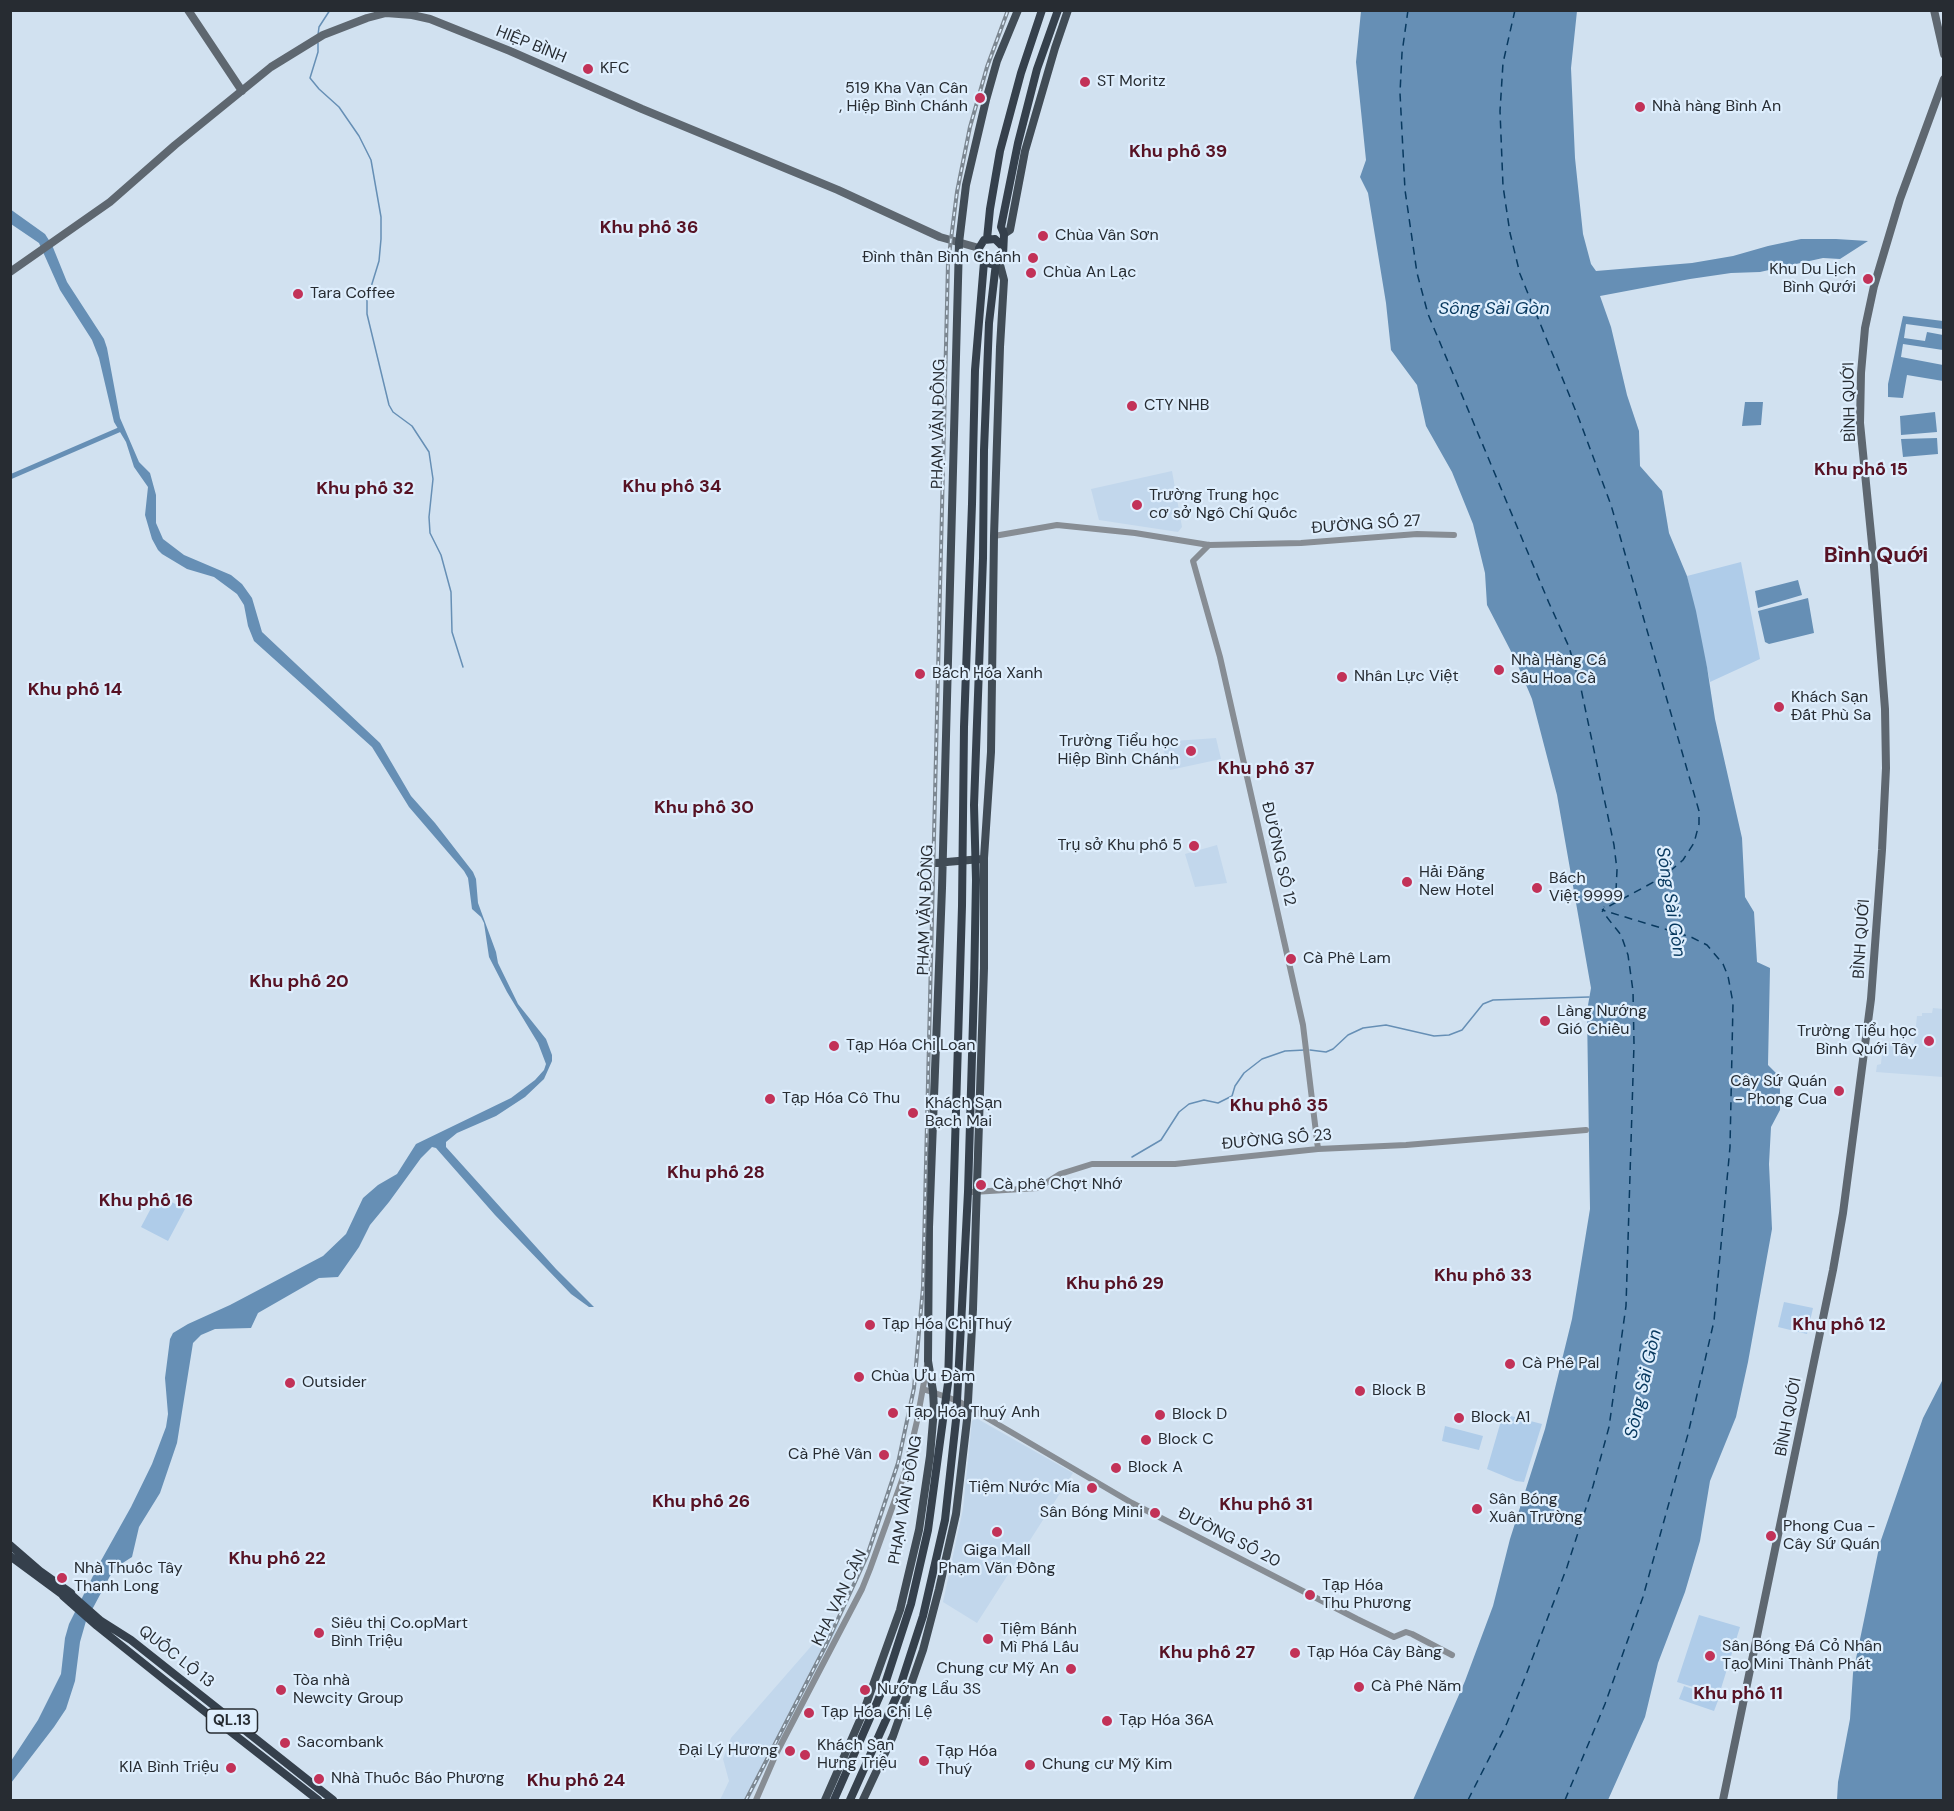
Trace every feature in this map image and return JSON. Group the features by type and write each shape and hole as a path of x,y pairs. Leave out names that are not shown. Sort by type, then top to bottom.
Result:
{"highway":[{"path":"987,239 990,209 1003,142 1021,72 1042,10"},
{"path":"850,1800 898,1693 923,1616 956,1477 958,1401 972,1192 974,987 979,859 974,805 989,323 997,262 1003,254 1004,234 1001,227 1018,142 1037,69 1058,10"},
{"path":"997,262 984,262 979,256 979,248 987,239 995,239 1002,246"},
{"name":"PHẠM VĂN ĐỒNG","path":"834,1800 885,1684 911,1604 928,1530 947,1396 975,370 984,262"},
{"name":"QUỐC LỘ 13","path":"10,1545 110,1631 318,1800"},
{"name":"QUỐC LỘ 13","path":"10,1556 65,1593"},
{"name":"QUỐC LỘ 13","path":"110,1631 333,1800"}],"main road":[{"path":"188,10 242,91"},
{"name":"PHẠM VĂN ĐỒNG","path":"825,1800 863,1713 900,1611 926,1489 933,1431 933,1391 927,1361 929,1227 943,863 959,243 966,185 981,120 997,61 1018,10"},
{"path":"1004,234 1010,230 1025,151 1054,48 1068,10"},
{"path":"1934,10 1944,54"},
{"name":"HIỆP BÌNH","path":"10,272 110,202 271,67 319,38 367,18 386,13 403,13 430,19 533,60 642,109 838,190 940,237 979,248"},
{"name":"BÌNH QUỚI","path":"1723,1800 1833,1270 1843,1214 1871,999 1886,768 1885,709 1860,423 1865,328 1874,286 1900,199 1944,79"},
{"path":"924,864 979,859 991,752 994,536 1004,280 997,262"},
{"path":"863,1800 893,1736 922,1650 944,1571 956,1514 956,1477 968,1407 972,1192"}],"street":[{"name":"ĐƯỜNG SỐ 27","path":"994,536 1057,525 1135,533 1209,545 1302,543 1417,534 1454,535"},
{"name":"ĐƯỜNG SỐ 12","path":"1209,545 1193,561 1220,657 1305,1036 1318,1149"},
{"name":"ĐƯỜNG SỐ 23","path":"972,1192 1038,1188 1060,1174 1092,1164 1174,1164 1318,1149 1586,1130"},
{"name":"KHA VẠN CÂN","path":"756,1800 776,1754 862,1589 870,1569 905,1472 927,1361"},
{"name":"ĐƯỜNG SỐ 20","path":"923,1389 958,1401 1132,1503 1357,1619 1394,1637 1406,1632 1412,1634 1452,1655"}],"shaded area":[{"name":"Trường Trung học cơ sở Ngô Chí Quốc","path":"1172,471 1182,527 1178,532 1099,520 1091,489"},
{"path":"1741,562 1760,659 1710,682 1687,576"},
{"name":"Trường Tiểu học Hiệp Bình Chánh","path":"1216,738 1221,759 1170,770 1161,742"},
{"path":"1217,845 1227,883 1195,887 1185,854"},
{"name":"Trường Tiểu học Bình Quới Tây","path":"1933,1008 1943,1009 1943,1077 1876,1072 1877,1065 1881,1064 1883,1043 1914,1044 1917,1016 1922,1016 1922,1013 1932,1013"},
{"path":"158,1195 185,1209 168,1241 141,1227"},
{"path":"1784,1302 1813,1308 1807,1334 1778,1327"},
{"path":"1503,1414 1542,1424 1524,1482 1487,1469"},
{"name":"Giga Mall Phạm Văn Đồng","path":"976,1418 1073,1473 977,1623 943,1602 963,1509 972,1421"},
{"path":"1445,1426 1483,1436 1479,1450 1442,1441"},
{"path":"1699,1615 1740,1627 1719,1695 1677,1682"},
{"path":"834,1620 840,1623 749,1800 720,1800 729,1781 723,1759 731,1738"},
{"path":"1684,1686 1719,1698 1714,1711 1679,1699"}],"water":[{"name":"Sông Sài Gòn","path":"1361,11 1577,11 1571,68 1575,158 1583,234 1591,264 1596,271 1692,263 1733,256 1801,239 1868,241 1840,259 1823,258 1760,272 1731,273 1690,279 1600,296 1611,327 1627,395 1639,431 1640,466 1662,491 1669,533 1687,576 1696,611 1715,719 1742,838 1745,897 1754,912 1757,962 1770,968 1768,1065 1780,1077 1780,1110 1771,1127 1769,1164 1772,1229 1736,1417 1710,1481 1700,1541 1685,1592 1658,1663 1645,1717 1608,1800 1413,1800 1465,1681 1493,1606 1510,1539 1545,1429 1572,1319 1590,1209 1587,1011 1591,988 1557,795 1532,699 1516,661 1487,605 1485,573 1473,524 1452,472 1426,426 1417,385 1391,350 1386,303 1368,193 1360,177 1366,160 1356,62"},
{"path":"10,209 45,234 67,282 104,339 120,418 139,462 150,473 156,495 156,523 163,539 184,555 231,575 242,584 252,598 262,632 380,743 411,796 473,872 476,879 478,903 498,963 518,1004 546,1039 552,1061 544,1079 525,1097 496,1116 457,1133 446,1142 446,1147 556,1269 594,1307 589,1307 571,1294 495,1215 436,1148 432,1147 370,1225 359,1247 338,1277 319,1278 258,1313 251,1328 215,1329 201,1335 193,1343 177,1443 160,1493 139,1527 132,1557 118,1566 110,1576 86,1621 80,1642 75,1681 66,1709 11,1783 11,1761 38,1720 61,1674 69,1624 131,1507 152,1464 166,1427 168,1414 165,1378 170,1339 173,1333 323,1256 346,1234 363,1198 378,1185 397,1174 416,1144 511,1098 535,1080 546,1064 538,1043 489,957 484,923 472,909 468,878 409,807 372,747 254,641 244,605 237,594 214,577 187,569 158,550 145,515 148,487 134,467 126,442 114,422 99,358 92,340 60,290 39,243 11,224"},
{"path":"1903,316 1943,321 1943,329 1906,324 1904,338 1925,341 1927,332 1943,335 1943,350 1903,344 1901,357 1943,365 1943,381 1907,375 1903,398 1888,397 1888,384"},
{"path":"1745,402 1763,402 1761,425 1742,426"},
{"path":"1935,412 1937,432 1901,435 1900,416"},
{"path":"1937,438 1938,454 1903,457 1901,439"},
{"path":"1798,580 1802,595 1758,608 1755,591"},
{"path":"1808,598 1814,633 1769,644 1765,642 1758,611"},
{"path":"1943,1379 1943,1800 1837,1800 1838,1782 1850,1719 1853,1673 1880,1543 1923,1418"}],"waterway":[{"path":"318,35 319,27 330,10"},
{"path":"318,43 318,52 310,78 339,107 359,136 371,160 381,217 381,239 379,261 367,300 367,314 389,405 393,412 412,426 429,452 433,479 429,517 430,533 441,555 451,592 452,632 463,667"},
{"path":"10,477 121,429"},
{"path":"1310,1050 1326,1052 1333,1049 1348,1035 1363,1028 1386,1025 1434,1036 1449,1035 1462,1030 1483,1004 1493,1000 1589,997"},
{"path":"1132,1157 1161,1140 1179,1112 1189,1104 1204,1100 1218,1103 1232,1096 1235,1086 1244,1073 1262,1059 1285,1051 1305,1050"}],"ferry route":[{"path":"1408,10 1402,53 1400,93 1405,190 1417,273 1428,314 1569,647 1580,684 1614,845 1617,870 1616,891 1612,900 1604,907"},
{"path":"1515,10 1503,63 1500,111 1503,186 1510,233 1520,274 1611,505 1699,811 1699,824 1694,843 1683,860 1663,877 1602,910"},
{"path":"1565,1800 1605,1704 1643,1597 1688,1434 1714,1321 1730,1147 1733,1003 1728,976 1723,964 1707,945 1691,937 1602,910"},
{"path":"1468,1800 1507,1723 1567,1567 1609,1427 1626,1306 1634,1044 1633,991 1628,955 1621,935 1602,911"}],"railway":[{"path":"746,1800 826,1645 867,1556 898,1463 914,1388 923,1287 948,263 957,192 970,127 987,67 1008,10"}],"place":[{"name":"KFC","path":"588,69"},
{"name":"ST Moritz","path":"1085,82"},
{"name":"519 Kha Vạn Cân , Hiệp Bình Chánh","path":"980,98"},
{"name":"Nhà hàng Bình An","path":"1640,107"},
{"name":"Chùa Vân Sơn","path":"1043,236"},
{"name":"Đình thần Bình Chánh","path":"1033,258"},
{"name":"Chùa An Lạc","path":"1031,273"},
{"name":"Khu Du Lịch Bình Qưới","path":"1868,279"},
{"name":"Tara Coffee","path":"298,294"},
{"name":"CTY NHB","path":"1132,406"},
{"name":"Trường Trung học cơ sở Ngô Chí Quốc","path":"1137,505"},
{"name":"Nhà Hàng Cá Sấu Hoa Cà","path":"1499,670"},
{"name":"Bách Hóa Xanh","path":"920,674"},
{"name":"Nhân Lực Việt","path":"1342,677"},
{"name":"Khách Sạn Đất Phù Sa","path":"1779,707"},
{"name":"Trường Tiểu học Hiệp Bình Chánh","path":"1191,751"},
{"name":"Trụ sở Khu phố 5","path":"1194,846"},
{"name":"Hải Đăng New Hotel","path":"1407,882"},
{"name":"Bách Việt 9999","path":"1537,888"},
{"name":"Cà Phê Lam","path":"1291,959"},
{"name":"Làng Nướng Gió Chiều","path":"1545,1021"},
{"name":"Trường Tiểu học Bình Quới Tây","path":"1929,1041"},
{"name":"Tạp Hóa Chị Loan","path":"834,1046"},
{"name":"Cây Sứ Quán - Phong Cua","path":"1839,1091"},
{"name":"Tạp Hóa Cô Thu","path":"770,1099"},
{"name":"Khách Sạn Bạch Mai","path":"913,1113"},
{"name":"Cà phê Chợt Nhớ","path":"981,1185"},
{"name":"Tạp Hóa Chị Thuý","path":"870,1325"},
{"name":"Cà Phê Pal","path":"1510,1364"},
{"name":"Chùa Ưu Đàm","path":"859,1377"},
{"name":"Outsider","path":"290,1383"},
{"name":"Block B","path":"1360,1391"},
{"name":"Tạp Hóa Thuý Anh","path":"893,1413"},
{"name":"Block D","path":"1160,1415"},
{"name":"Block A1","path":"1459,1418"},
{"name":"Block C","path":"1146,1440"},
{"name":"Cà Phê Vân","path":"884,1455"},
{"name":"Block A","path":"1116,1468"},
{"name":"Tiệm Nước Mía","path":"1092,1488"},
{"name":"Sân Bóng Xuân Trường","path":"1477,1509"},
{"name":"Sân Bóng Mini","path":"1155,1513"},
{"name":"Giga Mall Phạm Văn Đồng","path":"997,1532"},
{"name":"Phong Cua - Cây Sứ Quán","path":"1771,1536"},
{"name":"Nhà Thuốc Tây Thanh Long","path":"62,1578"},
{"name":"Tạp Hóa Thu Phương","path":"1310,1595"},
{"name":"Siêu thị Co.opMart Bình Triệu","path":"319,1633"},
{"name":"Tiệm Bánh Mì Phá Lấu","path":"988,1639"},
{"name":"Tạp Hóa Cây Bàng","path":"1295,1653"},
{"name":"Sân Bóng Đá Cỏ Nhân Tạo Mini Thành Phát","path":"1710,1656"},
{"name":"Chung cư Mỹ An","path":"1071,1669"},
{"name":"Cà Phê Năm","path":"1359,1687"},
{"name":"Tòa nhà Newcity Group","path":"281,1690"},
{"name":"Nướng Lẩu 3S","path":"865,1690"},
{"name":"Tạp Hóa Chị Lệ","path":"809,1713"},
{"name":"Tạp Hóa 36A","path":"1107,1721"},
{"name":"Sacombank","path":"285,1743"},
{"name":"Đại Lý Hương","path":"790,1751"},
{"name":"Khách Sạn Hưng Triệu","path":"805,1755"},
{"name":"Tạp Hóa Thuý","path":"924,1761"},
{"name":"Chung cư Mỹ Kim","path":"1030,1765"},
{"name":"KIA Bình Triệu","path":"231,1768"},
{"name":"Nhà Thuốc Báo Phương","path":"319,1779"}],"district":[{"name":"Khu phố 39","path":"1178,152"},
{"name":"Khu phố 36","path":"649,228"},
{"name":"Khu phố 15","path":"1861,470"},
{"name":"Khu phố 34","path":"672,487"},
{"name":"Khu phố 32","path":"365,489"},
{"name":"Bình Quới","path":"1876,556"},
{"name":"Khu phố 14","path":"75,690"},
{"name":"Khu phố 37","path":"1266,769"},
{"name":"Khu phố 30","path":"704,808"},
{"name":"Khu phố 20","path":"299,982"},
{"name":"Khu phố 35","path":"1279,1106"},
{"name":"Khu phố 28","path":"716,1173"},
{"name":"Khu phố 16","path":"146,1201"},
{"name":"Khu phố 33","path":"1483,1276"},
{"name":"Khu phố 29","path":"1115,1284"},
{"name":"Khu phố 12","path":"1839,1325"},
{"name":"Khu phố 26","path":"701,1502"},
{"name":"Khu phố 31","path":"1266,1505"},
{"name":"Khu phố 22","path":"277,1559"},
{"name":"Khu phố 27","path":"1207,1653"},
{"name":"Khu phố 11","path":"1738,1694"},
{"name":"Khu phố 24","path":"576,1781"}]}
